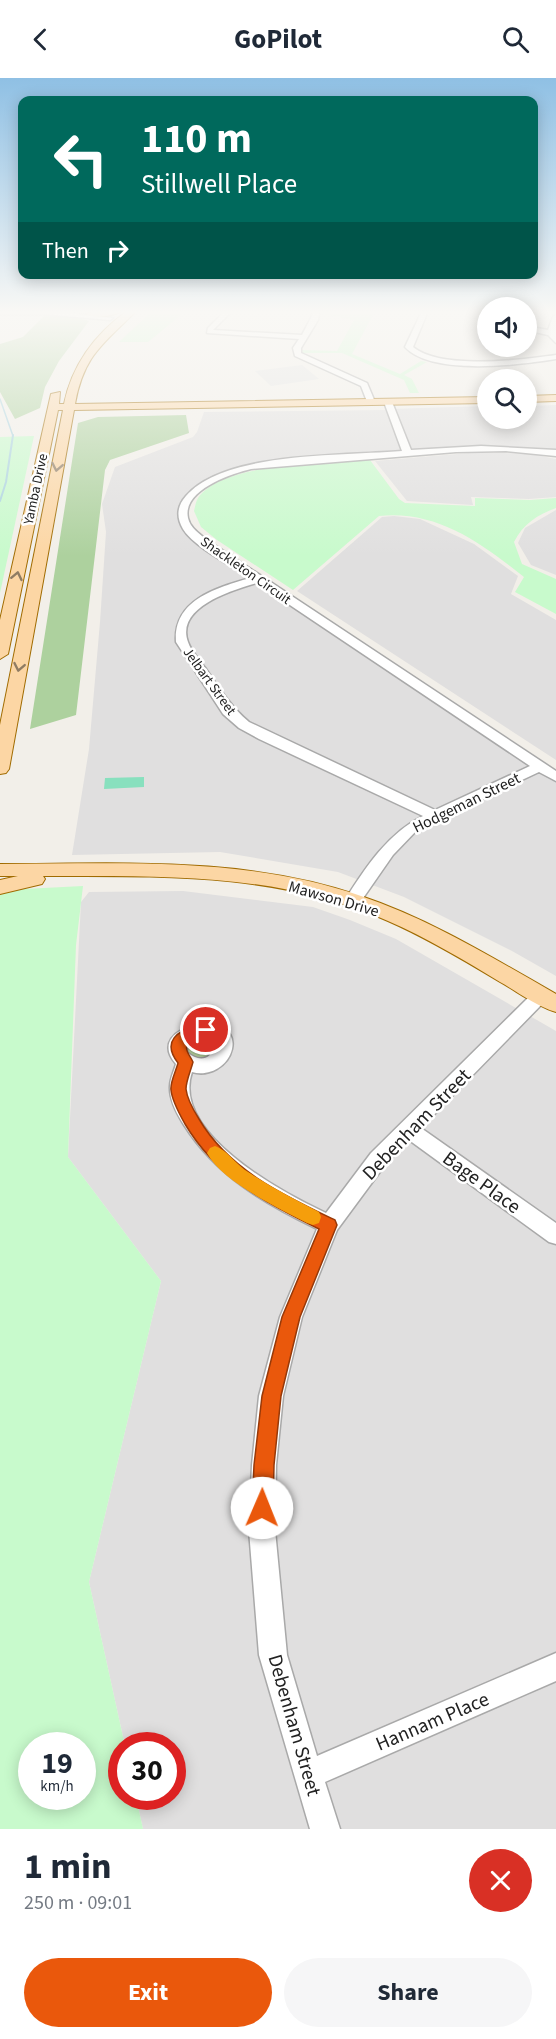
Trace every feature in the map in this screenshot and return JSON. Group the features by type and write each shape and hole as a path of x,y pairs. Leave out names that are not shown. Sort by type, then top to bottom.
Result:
{"main road":[{"name":"Yamba Drive","path":"0,654 5,619 57,393"},
{"name":"Yamba Drive","path":"0,769 72,393"},
{"path":"73,393 80,404 89,407"},
{"path":"537,399 556,398"},
{"path":"67,411 89,407 477,400"},
{"path":"53,408 79,412 123,407"},
{"path":"5,619 21,618 24,603 34,589"},
{"path":"5,619 25,633"},
{"name":"Mawson Drive","path":"4,869 73,869 90,872"},
{"name":"Mawson Drive","path":"4,869 50,876 90,872 211,872 295,884 353,900 395,916 459,948 549,1000"},
{"path":"0,887 50,876"}],"street":[{"path":"367,393 371,402"},
{"path":"388,402 408,454"},
{"name":"Shackleton Circuit","path":"556,453 482,448 261,466 218,477 199,488 188,498 184,509 184,520 189,530 258,579 556,777"},
{"name":"Jelbart Street","path":"258,579 211,597 195,606 180,623 179,633 182,642 228,711 264,736 433,815"},
{"name":"Hodgeman Street","path":"353,900 401,836 413,826 540,766"},
{"name":"Debenham Street","path":"325,1829 273,1655 262,1530 264,1465 271,1396 291,1317 329,1225 378,1159 549,1000"},
{"path":"186,1062 178,1089 187,1113 204,1142 234,1171 269,1195 329,1225"},
{"name":"Bage Place","path":"409,1130 556,1235"},
{"name":"Hannam Place","path":"309,1774 556,1667"}],"shaded area":[{"path":"556,405 556,453 491,449 402,454 237,470 199,488 184,509 189,530 556,777 556,976 512,951 404,897 338,872 220,852 72,855 89,749 100,622 106,532 102,504 115,467 193,437 204,412 387,410 399,444 390,409 477,406 477,429 537,429 537,406"},
{"path":"480,452 531,454 556,459 556,497 529,499 471,497 473,505 407,501 375,461"},
{"path":"556,510 556,575 531,565 518,543 525,528"},
{"path":"382,517 420,519 474,544 518,576 511,594 556,620 556,760 297,591"},
{"path":"183,891 313,907 396,939 556,1031 556,1829 143,1829 139,1810 186,1810 186,1732 122,1732 89,1582 161,1281 68,1157 81,902 89,892"}],"green space":[{"path":"0,393 44,393 40,408 15,419"},
{"path":"186,415 189,433 110,460 105,470 76,715 30,729 78,423 98,417"},
{"path":"34,436 0,593 0,437"},
{"path":"370,460 399,499 405,503 475,506 475,498 530,500 556,498 556,508 531,521 514,542 522,564 556,579 556,614 515,592 524,577 491,552 457,532 420,518 379,516 293,590 217,540 201,527 194,511 198,498 211,486 229,477 278,467"},
{"path":"144,777 144,787 104,789 105,778"},
{"path":"83,886 76,945 68,1157 161,1281 89,1582 122,1732 108,1732 108,1810 139,1810 143,1829 0,1829 0,893 4,890"},
{"path":"204,1035 216,1042 216,1051 204,1059 189,1056 185,1045 190,1038"}],"waterway":[{"path":"0,399 13,436"},
{"path":"0,501 6,482 13,436"}],"slow traffic":[{"path":"215,1153 234,1171 269,1195 313,1217"}],"route":[{"path":"206,1030 184,1035 177,1046 180,1058 186,1062 178,1089 187,1113 204,1142 234,1171 269,1195 329,1225 291,1317 271,1396 262,1508"}]}
